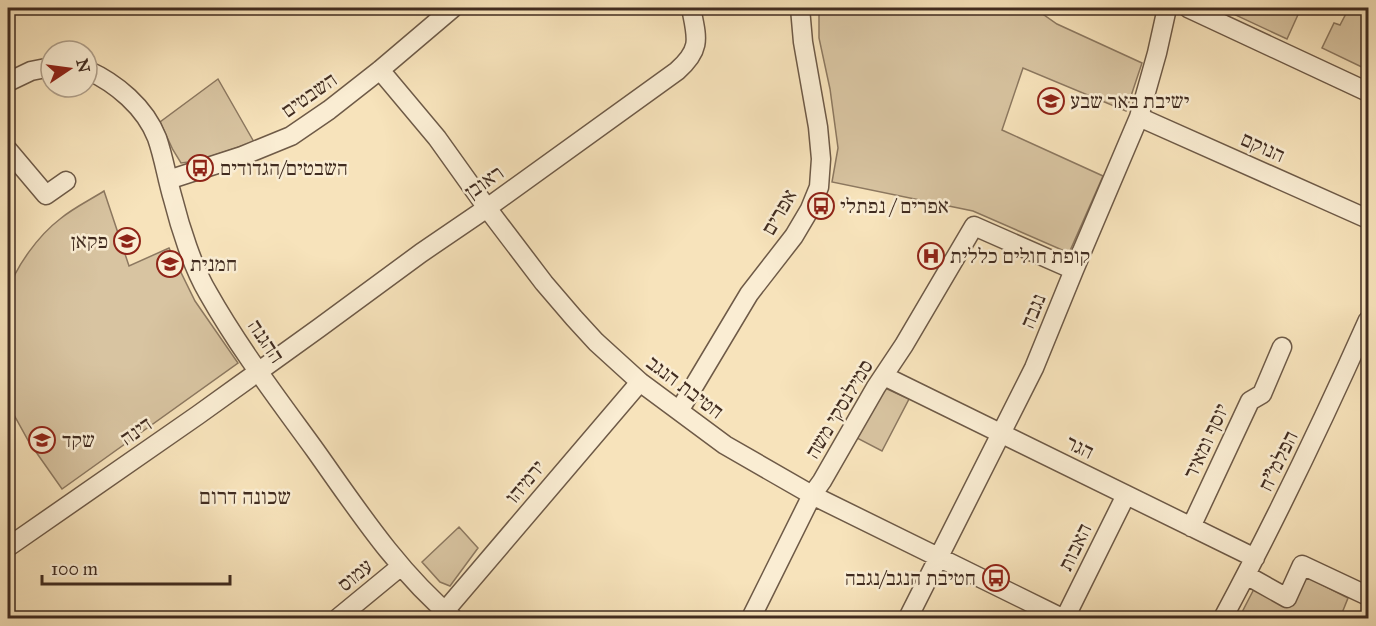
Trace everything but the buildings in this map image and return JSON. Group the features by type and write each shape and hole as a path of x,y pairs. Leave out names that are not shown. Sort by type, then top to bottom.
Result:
{"street":[{"name":"השבטים","path":"168,180 242,156 291,136 380,70 453,8"},
{"name":"ראובן","path":"259,372 688,62 695,49 696,33 691,8"},
{"name":"אפרים","path":"679,411 749,294 794,236 810,209 819,187 821,159 818,127 803,42 800,8"},
{"name":"נגבה","path":"908,618 1034,368 1139,117 1167,8"},
{"path":"1188,8 1368,92"},
{"path":"8,82 31,71 39,70"},
{"name":"חטיבת הנגב","path":"380,70 437,138 544,283 596,342 639,382 725,445 812,495 1063,618"},
{"name":"ההגנה","path":"99,75 131,100 144,114 156,135 181,226 206,290 226,323 400,567 448,615"},
{"name":"הנוקם","path":"1139,117 1368,219"},
{"path":"8,150 46,195 66,181"},
{"name":"סמילנסקי משה","path":"752,618 812,495 822,482 876,387 904,345 974,226 1074,270"},
{"name":"הפלמ\"ח","path":"1223,618 1321,423 1368,320"},
{"name":"יוסף ומאיר","path":"1191,527 1250,401 1262,394 1282,347"},
{"name":"דינה","path":"8,547 259,372"},
{"name":"הגר","path":"884,376 1255,558"},
{"name":"ירמיהו","path":"448,615 639,382"},
{"name":"האבות","path":"1063,618 1126,495"},
{"path":"1246,575 1287,598 1302,565 1368,596"},
{"name":"עמוס","path":"338,618 400,567"}],"shaded area":[{"path":"819,8 1034,8 1057,24 1142,63 1126,111 1023,68 1002,130 1103,176 1069,253 973,211 832,182 838,148 830,89 819,38"},
{"path":"1231,8 1301,8 1287,39 1229,12"},
{"path":"1349,8 1368,8 1368,70 1322,48 1334,23 1340,25"},
{"path":"218,79 254,142 197,161 181,163 160,122"},
{"path":"104,191 129,266 169,248 195,301 238,363 62,489 29,442 8,404 8,292 22,262 44,234 65,215"},
{"path":"885,388 909,399 882,451 857,438"},
{"path":"459,527 478,548 450,586 440,582 422,562"},
{"path":"1303,575 1348,598 1340,618 1239,618 1254,589 1286,606"}],"place":[{"name":"ישיבת באר שבע","path":"1051,101"},
{"name":"השבטים/הגדודים","path":"200,168"},
{"name":"אפרים / נפתלי","path":"821,206"},
{"name":"פקאן","path":"127,241"},
{"name":"קופת חולים כללית","path":"931,256"},
{"name":"חמנית","path":"170,264"},
{"name":"שקד","path":"42,440"},
{"name":"חטיבת הנגב/נגבה","path":"996,578"}],"district":[{"name":"שכונה דרום","path":"245,496"}]}
